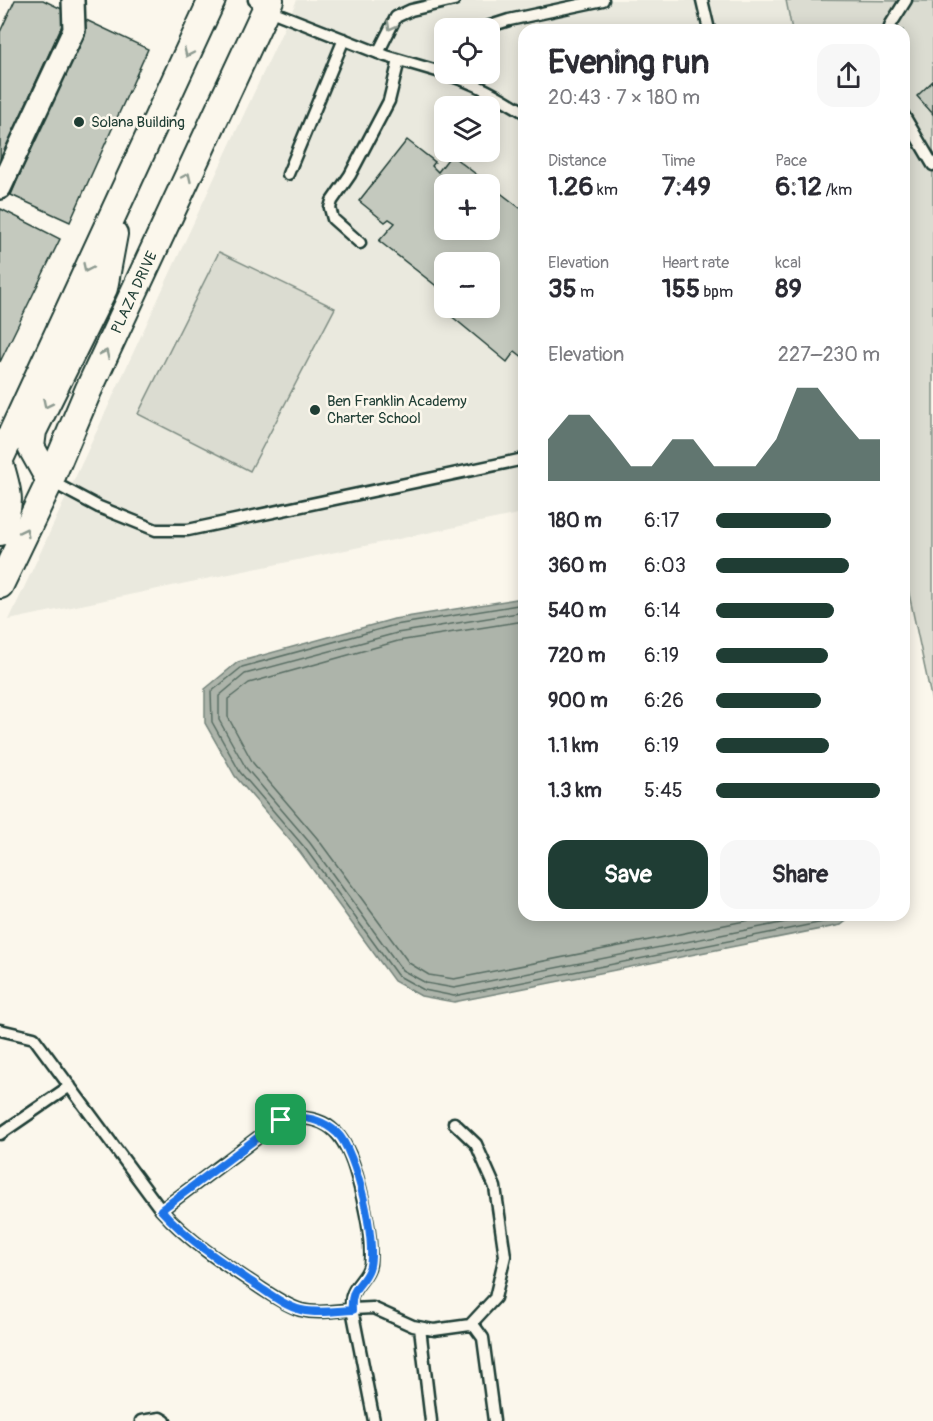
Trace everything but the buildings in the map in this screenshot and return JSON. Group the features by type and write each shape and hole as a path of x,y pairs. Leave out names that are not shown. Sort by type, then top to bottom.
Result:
{"street":[{"path":"0,188 74,30 73,0"},
{"path":"0,459 212,0"},
{"name":"PLAZA DRIVE","path":"0,585 50,481 263,3"},
{"path":"50,481 31,447 33,431 104,288 123,192"},
{"path":"0,464 9,492 8,512 0,532"}],"lane":[{"path":"378,52 396,16 433,2 454,0"},
{"path":"500,23 603,0"},
{"path":"702,0 708,24"},
{"path":"891,24 906,0"},
{"path":"263,3 344,39 434,70"},
{"path":"288,174 344,39"},
{"path":"360,243 333,219 330,208 389,101 403,61"},
{"path":"472,84 518,108"},
{"path":"910,126 933,165"},
{"path":"50,481 99,507 156,530 188,530 518,460"},
{"path":"0,1030 34,1038 161,1210 179,1230 208,1253 280,1300 301,1310 323,1312 373,1308 392,1319 434,1330 470,1325 495,1298 505,1256 495,1187 476,1144 454,1124"},
{"path":"0,1134 70,1086"},
{"path":"161,1210 281,1120 295,1117 310,1118 323,1123 338,1134 349,1150 355,1165 367,1216 371,1246 369,1268 351,1297 374,1421"},
{"path":"470,1325 483,1338 494,1421"},
{"path":"420,1328 431,1421"},
{"path":"141,1421 160,1418 165,1421"}],"shaded area":[{"name":"Ben Franklin Academy Charter School","path":"297,0 786,0 791,24 518,24 518,514 9,620"},
{"path":"786,0 933,1 933,706 910,599 910,24 791,24"},
{"path":"219,252 335,308 250,471 138,414"}],"water":[{"path":"518,599 518,921 846,921 841,925 454,1002 421,996 394,981 300,852 235,776 205,723 205,689 238,662 394,619"}],"place":[{"name":"Solana Building","path":"79,122"},
{"name":"Ben Franklin Academy Charter School","path":"315,410"}],"route":[{"path":"295,1117 310,1118 323,1123 338,1134 349,1150 355,1165 367,1216 371,1246 369,1268 351,1297 352,1310 323,1312 301,1310 280,1300 208,1253 179,1230 161,1210 281,1120 295,1117"}]}
